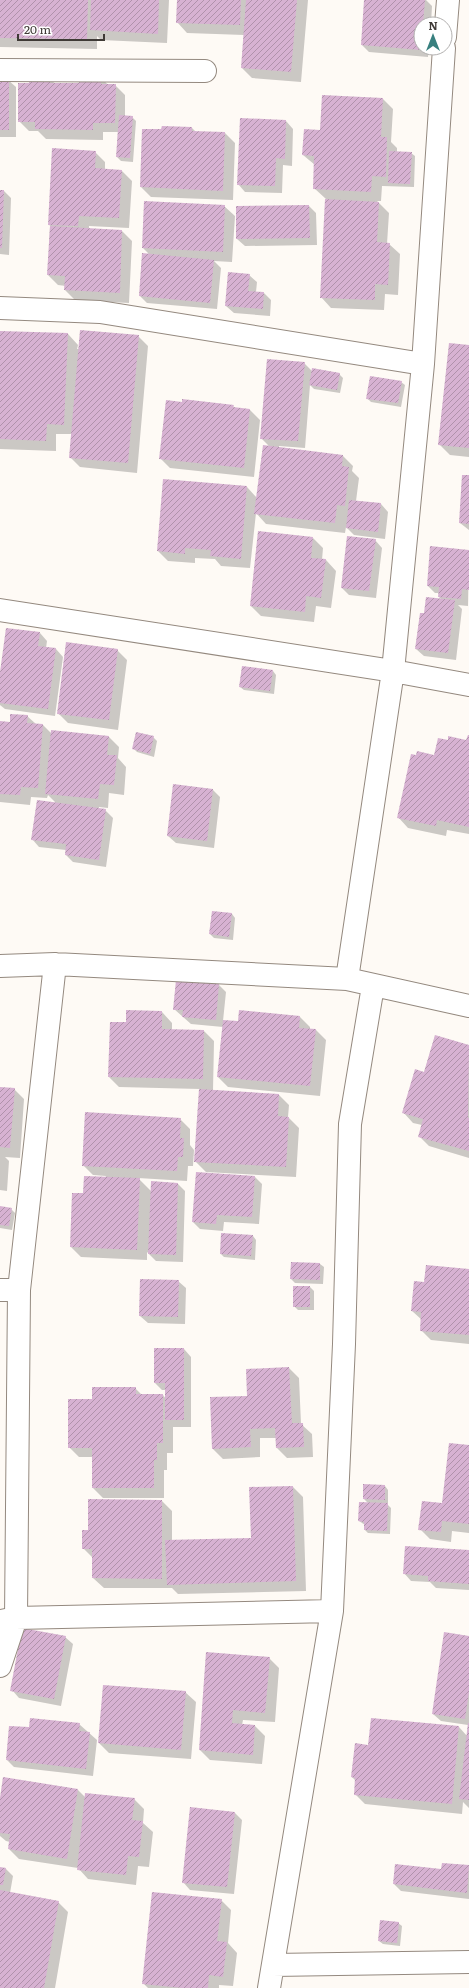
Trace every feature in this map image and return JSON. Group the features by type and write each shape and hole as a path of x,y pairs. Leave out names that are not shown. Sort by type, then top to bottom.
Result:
{"street":[{"path":"447,16 448,0"},
{"path":"347,979 393,671 423,364 443,56"},
{"path":"0,70 205,71"},
{"path":"0,308 100,312 423,364"},
{"path":"0,610 393,671 469,686"},
{"path":"0,1666 8,1619 9,1290 55,964"},
{"path":"0,966 55,964 347,979 373,986 469,1006"},
{"path":"269,1988 332,1611 344,1336 350,1124 373,986"},
{"path":"8,1619 332,1611"},
{"path":"273,1965 469,1962"}],"building":[{"path":"0,0 88,0 87,39 0,38"},
{"path":"91,0 159,0 158,34 90,30"},
{"path":"177,0 241,0 240,25 176,23"},
{"path":"246,0 297,0 291,72 241,68"},
{"path":"364,0 425,0 424,16 413,16 413,49 361,45"},
{"path":"79,76 101,76 101,84 116,84 115,123 93,123 93,130 35,129 35,122 18,122 18,83 29,83 29,77 50,77 50,83 79,83"},
{"path":"0,79 9,79 9,130 0,130"},
{"path":"322,95 383,98 381,137 387,137 386,177 372,176 371,192 313,189 314,156 302,155 304,129 320,130"},
{"path":"119,115 133,116 130,158 116,157"},
{"path":"240,118 286,120 285,159 276,158 275,186 237,185"},
{"path":"162,126 192,127 192,131 225,132 223,191 140,187 142,129 161,129"},
{"path":"52,148 96,151 95,168 122,170 119,218 79,216 78,226 48,225"},
{"path":"389,151 412,152 410,184 388,183"},
{"path":"0,190 4,190 2,248 0,248"},
{"path":"325,199 379,202 377,242 390,243 388,285 375,284 375,300 320,298"},
{"path":"144,201 225,205 223,252 142,248"},
{"path":"309,205 310,238 236,239 236,206"},
{"path":"50,226 122,230 120,293 64,290 65,276 47,275"},
{"path":"142,253 214,260 210,303 139,296"},
{"path":"228,272 250,274 248,291 264,292 263,309 225,306"},
{"path":"80,330 139,335 128,463 69,458"},
{"path":"0,331 68,333 64,425 47,424 46,441 0,439"},
{"path":"449,343 469,345 469,448 438,445"},
{"path":"267,359 305,362 298,441 260,439"},
{"path":"312,368 340,373 337,390 309,385"},
{"path":"370,376 402,381 398,403 366,399"},
{"path":"182,399 234,405 233,407 250,409 244,468 159,459 166,400 182,402"},
{"path":"263,445 343,455 342,466 349,467 345,506 337,505 335,523 254,514"},
{"path":"462,475 469,475 469,524 459,523"},
{"path":"163,479 247,486 241,559 210,556 211,550 185,548 185,554 157,551"},
{"path":"349,500 381,503 378,532 346,528"},
{"path":"258,531 313,537 311,558 326,559 321,598 306,596 305,612 250,606"},
{"path":"347,536 376,539 369,591 341,588"},
{"path":"430,546 469,550 469,590 462,589 461,599 438,597 439,587 427,586"},
{"path":"426,597 455,600 448,653 415,649 420,613 424,613"},
{"path":"6,628 40,632 38,646 56,648 48,709 0,703 0,672"},
{"path":"66,642 118,649 109,720 57,714"},
{"path":"242,666 273,670 270,691 239,687"},
{"path":"10,714 28,715 27,723 43,724 38,788 21,787 20,795 0,794 0,721 10,722"},
{"path":"51,730 109,736 107,755 117,755 114,785 100,784 98,799 45,794"},
{"path":"136,732 154,736 150,754 132,749"},
{"path":"468,735 469,827 437,820 436,826 397,818 411,754 416,755 417,751 434,755 438,738 448,740 448,736 466,740"},
{"path":"173,784 213,789 207,841 167,836"},
{"path":"37,800 106,809 99,860 65,855 66,844 31,840"},
{"path":"212,911 232,913 229,937 209,934"},
{"path":"176,980 219,984 216,1020 182,1017 183,1010 173,1010"},
{"path":"126,1010 162,1011 162,1029 204,1030 203,1079 108,1077 110,1022 126,1022"},
{"path":"239,1010 300,1016 299,1028 316,1029 310,1086 217,1077 223,1020 238,1021"},
{"path":"435,1035 469,1045 469,1151 418,1137 423,1119 402,1113 415,1069 424,1072"},
{"path":"0,1087 15,1088 10,1148 0,1147"},
{"path":"199,1089 279,1094 278,1116 289,1117 286,1167 194,1162"},
{"path":"85,1112 181,1118 180,1138 184,1138 183,1157 178,1157 177,1171 82,1166"},
{"path":"196,1172 255,1176 252,1217 217,1215 216,1224 192,1222"},
{"path":"84,1176 140,1178 137,1250 70,1247 72,1193 83,1193"},
{"path":"151,1181 178,1183 176,1255 148,1254"},
{"path":"0,1206 12,1208 9,1226 0,1225"},
{"path":"221,1233 253,1235 251,1256 220,1254"},
{"path":"291,1262 320,1263 320,1280 290,1279"},
{"path":"426,1265 469,1269 469,1335 420,1331 421,1312 411,1311 414,1281 424,1282"},
{"path":"140,1279 179,1280 178,1317 139,1316"},
{"path":"293,1286 310,1286 310,1307 293,1307"},
{"path":"154,1348 184,1348 184,1420 165,1420 165,1383 154,1383"},
{"path":"289,1367 292,1423 303,1423 304,1447 276,1448 275,1428 250,1429 251,1447 212,1449 210,1397 247,1396 246,1369"},
{"path":"92,1387 136,1387 136,1394 163,1394 163,1443 157,1443 157,1460 154,1460 154,1488 92,1488 92,1448 68,1448 68,1399 92,1399"},
{"path":"449,1443 469,1445 469,1524 442,1521 441,1532 418,1530 422,1501 442,1503"},
{"path":"363,1484 385,1485 385,1500 363,1499"},
{"path":"293,1486 296,1581 167,1585 165,1540 251,1538 249,1487"},
{"path":"88,1499 162,1500 162,1579 92,1578 92,1549 82,1549 82,1530 88,1530"},
{"path":"359,1502 388,1503 387,1531 364,1530 364,1522 358,1521"},
{"path":"405,1546 469,1550 469,1584 428,1581 428,1576 403,1574"},
{"path":"22,1628 66,1636 54,1699 10,1691"},
{"path":"444,1632 469,1636 469,1692 465,1719 432,1714"},
{"path":"206,1652 270,1657 265,1713 233,1710 232,1723 255,1725 253,1755 199,1750"},
{"path":"103,1685 186,1691 181,1750 98,1743"},
{"path":"30,1718 80,1723 79,1731 90,1732 86,1769 6,1760 9,1726 29,1727"},
{"path":"371,1718 459,1726 452,1804 354,1795 355,1778 351,1777 355,1743 368,1745"},
{"path":"469,1723 469,1800 459,1799"},
{"path":"3,1777 78,1789 67,1859 8,1849 10,1834 0,1833 0,1798"},
{"path":"85,1793 135,1798 132,1820 143,1821 139,1857 128,1856 126,1875 77,1870"},
{"path":"190,1807 235,1812 227,1887 182,1883"},
{"path":"442,1863 469,1865 467,1893 393,1884 395,1864 441,1869"},
{"path":"0,1867 6,1868 3,1885 0,1885"},
{"path":"0,1890 59,1901 44,1988 0,1988"},
{"path":"152,1892 222,1899 217,1941 227,1942 223,1977 209,1975 208,1988 183,1988 142,1984"},
{"path":"380,1920 399,1922 397,1943 378,1941"}]}
